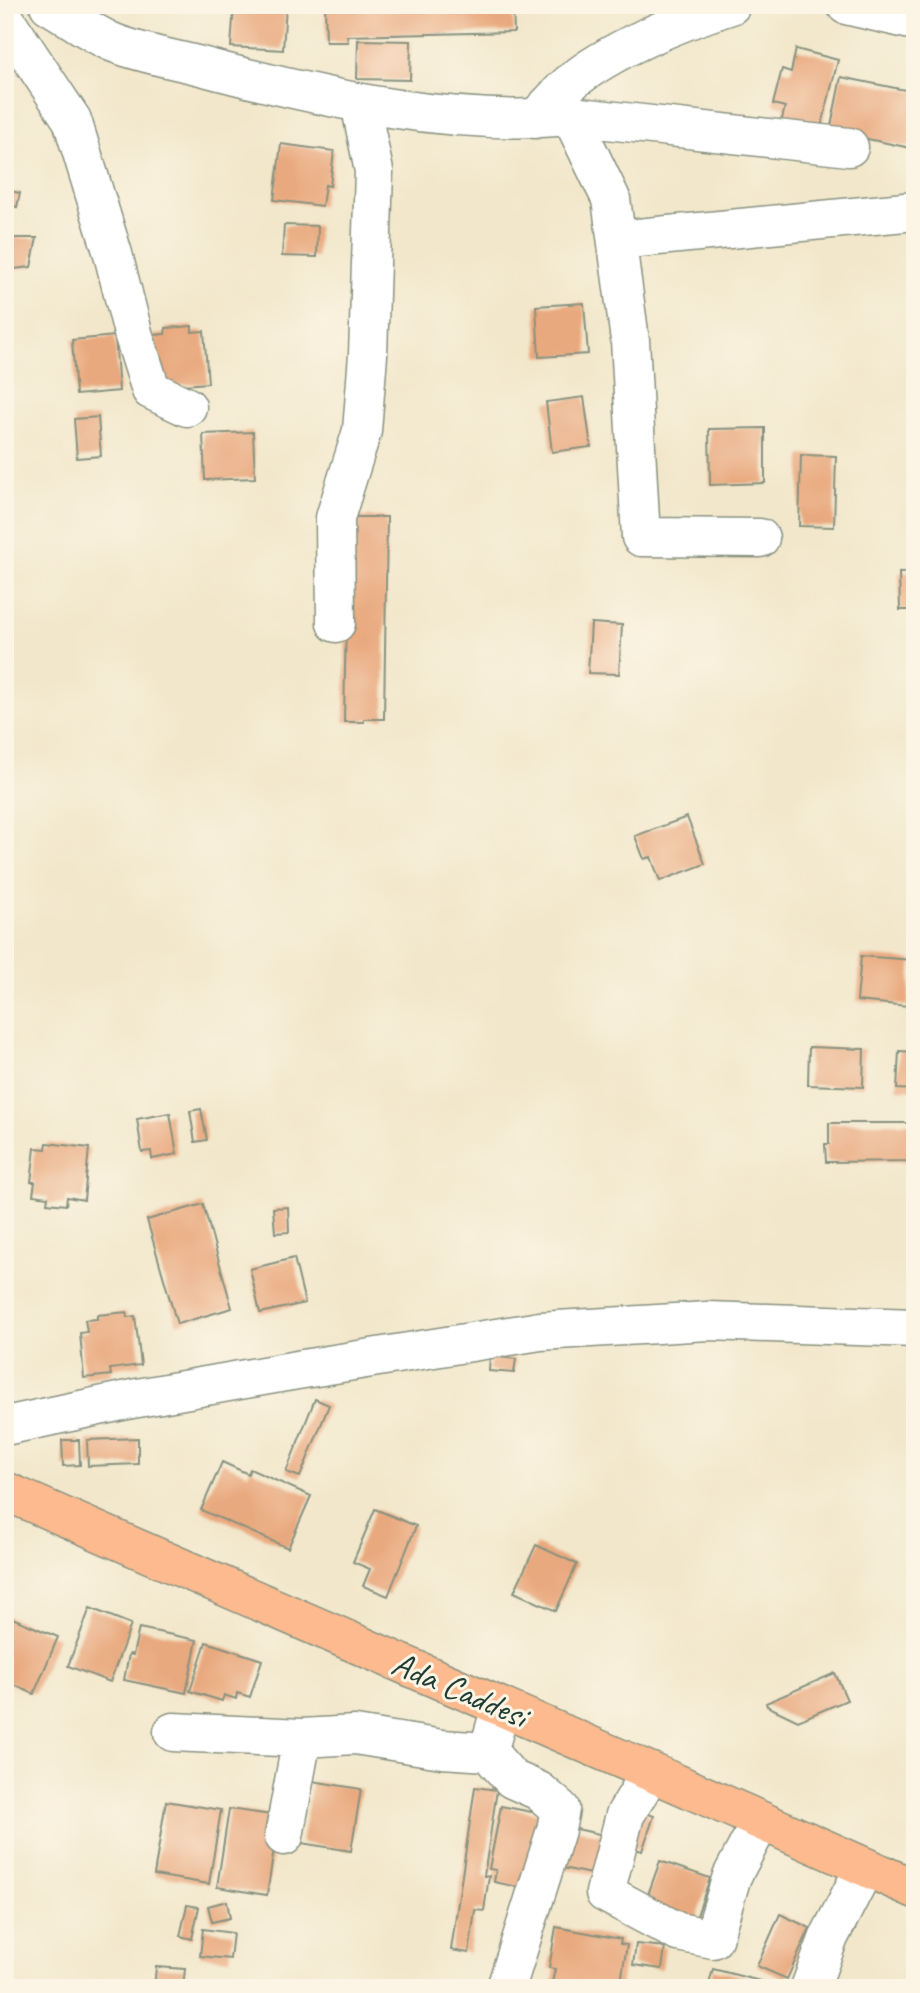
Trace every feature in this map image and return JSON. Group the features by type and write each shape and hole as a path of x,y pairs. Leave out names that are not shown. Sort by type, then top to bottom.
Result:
{"main road":[{"name":"Ada Caddesi","path":"5,1491 915,1889"}],"street":[{"path":"49,5 113,43 299,91 360,103 422,112 553,118 849,147"},
{"path":"553,118 570,83 611,57 690,18 730,5"},
{"path":"846,5 915,21"},
{"path":"5,19 72,120 151,390 187,407"},
{"path":"335,622 335,518 362,431 368,355 374,171 360,103"},
{"path":"553,118 611,199 629,340 641,537 760,538"},
{"path":"617,240 915,212"},
{"path":"5,1426 132,1399 540,1331 708,1321 915,1328"},
{"path":"488,1752 501,1707"},
{"path":"173,1732 302,1738 355,1735 442,1749 488,1752 512,1779 539,1791 560,1810 506,1988"},
{"path":"284,1836 302,1738"},
{"path":"651,1772 625,1815 606,1893 678,1932 713,1939 732,1876 761,1821"},
{"path":"810,1988 829,1937 865,1867"}],"building":[{"path":"234,5 286,5 283,50 231,47"},
{"path":"325,5 513,5 514,32 347,36 348,42 326,42"},
{"path":"358,40 411,41 410,80 357,79"},
{"path":"796,49 838,60 819,137 780,127 785,107 773,104 782,69 791,72"},
{"path":"841,77 915,92 915,149 830,131"},
{"path":"281,144 334,151 330,186 325,185 322,206 274,200"},
{"path":"5,190 20,193 17,207 5,205"},
{"path":"284,225 318,226 317,257 282,256"},
{"path":"5,238 37,238 31,267 5,270"},
{"path":"584,303 588,354 539,357 536,306"},
{"path":"192,326 192,332 204,331 208,383 158,387 154,335 165,334 166,328"},
{"path":"115,336 119,391 76,395 72,340"},
{"path":"584,397 591,447 552,452 546,402"},
{"path":"98,417 101,456 77,458 74,419"},
{"path":"765,428 765,483 710,485 709,429"},
{"path":"253,432 255,478 205,480 203,434"},
{"path":"801,455 836,456 834,527 799,526"},
{"path":"348,517 387,517 384,719 364,719 364,722 344,722"},
{"path":"915,572 915,610 900,610 899,573"},
{"path":"591,623 622,625 619,674 588,673"},
{"path":"687,817 705,864 660,881 651,857 644,859 635,836"},
{"path":"861,956 912,960 908,1006 857,1001"},
{"path":"809,1047 864,1049 863,1087 808,1085"},
{"path":"899,1051 915,1052 915,1090 897,1089"},
{"path":"201,1109 207,1140 195,1142 190,1111"},
{"path":"170,1113 177,1154 152,1159 151,1151 142,1152 137,1119"},
{"path":"829,1123 915,1123 915,1161 826,1162 825,1144 829,1144"},
{"path":"47,1143 89,1148 84,1200 67,1197 66,1205 47,1203 48,1197 33,1195 35,1182 31,1182 35,1148 46,1149"},
{"path":"203,1204 232,1308 177,1324 147,1220"},
{"path":"288,1207 289,1232 275,1233 273,1208"},
{"path":"294,1258 305,1303 260,1313 250,1269"},
{"path":"127,1312 127,1317 135,1316 141,1365 110,1369 111,1375 84,1378 80,1333 87,1332 85,1320 97,1319 97,1315"},
{"path":"490,1356 516,1359 514,1373 489,1371"},
{"path":"315,1399 329,1405 300,1477 286,1472"},
{"path":"138,1438 138,1464 88,1466 87,1440"},
{"path":"62,1440 79,1440 80,1465 63,1466"},
{"path":"222,1462 248,1474 250,1469 311,1496 288,1548 201,1510"},
{"path":"375,1509 416,1526 388,1596 363,1586 370,1569 353,1562"},
{"path":"536,1545 577,1564 556,1611 514,1592"},
{"path":"90,1608 131,1624 110,1682 68,1666"},
{"path":"5,1615 58,1637 34,1694 5,1681"},
{"path":"139,1628 197,1640 186,1693 124,1680 129,1654 133,1655"},
{"path":"206,1642 262,1660 250,1697 237,1693 236,1699 224,1695 222,1701 190,1691"},
{"path":"835,1673 847,1700 798,1721 767,1706 766,1703"},
{"path":"312,1781 361,1789 351,1851 301,1843"},
{"path":"475,1787 497,1790 484,1876 489,1876 484,1911 475,1910 469,1953 451,1950"},
{"path":"166,1801 221,1810 209,1884 154,1875"},
{"path":"501,1806 547,1815 533,1890 494,1882 496,1870 489,1869"},
{"path":"229,1809 279,1816 267,1895 217,1887"},
{"path":"641,1811 654,1816 642,1851 628,1847"},
{"path":"568,1827 608,1836 599,1876 559,1867"},
{"path":"660,1861 710,1878 694,1924 644,1906"},
{"path":"227,1901 230,1918 212,1922 208,1906"},
{"path":"187,1905 199,1907 192,1939 180,1936"},
{"path":"780,1914 810,1928 787,1979 757,1966"},
{"path":"556,1927 621,1939 620,1944 627,1945 620,1988 580,1988 552,1983 555,1969 549,1968"},
{"path":"203,1929 233,1933 230,1959 200,1956"},
{"path":"636,1944 665,1947 662,1969 633,1965"},
{"path":"156,1967 185,1969 183,1988 154,1988"},
{"path":"713,1969 764,1982 763,1988 708,1988"}]}
